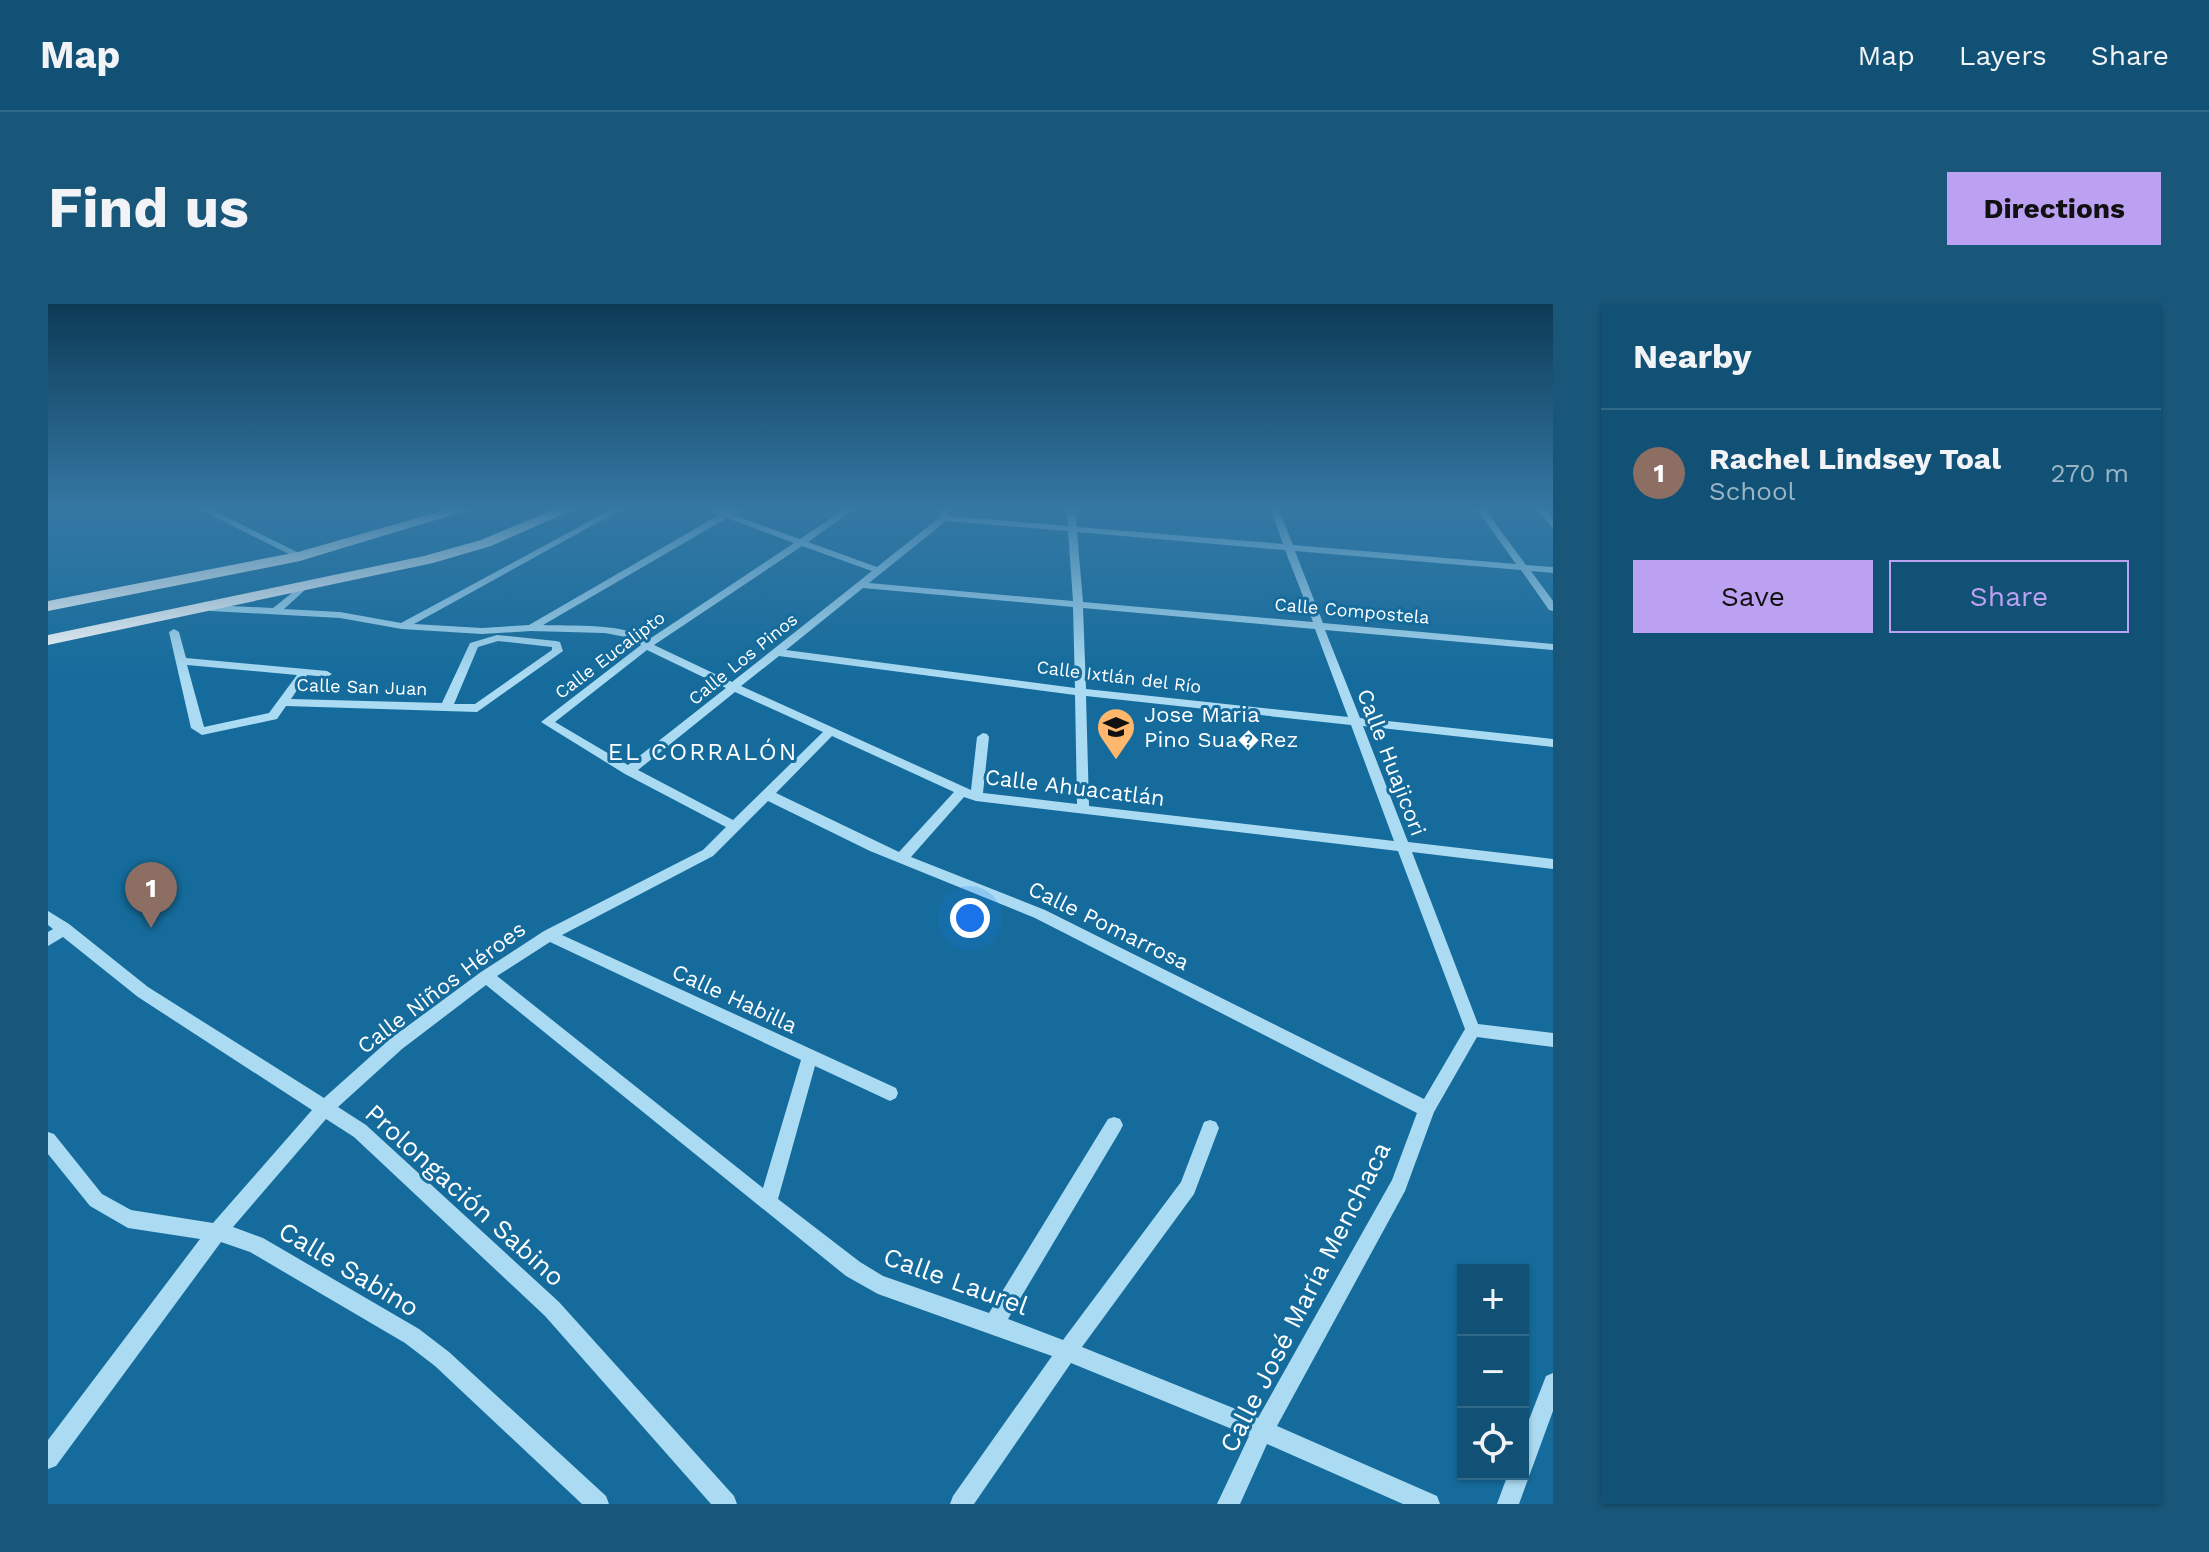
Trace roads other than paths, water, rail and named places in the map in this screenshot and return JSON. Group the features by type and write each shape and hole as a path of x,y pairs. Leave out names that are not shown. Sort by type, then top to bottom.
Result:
{"highway":[{"path":"48,606 260,564"},
{"path":"48,640 211,608 405,564"}],"street":[{"path":"402,626 517,564"},
{"path":"446,708 470,648 493,639 520,640 531,628 642,564"},
{"name":"Calle Eucalipto","path":"629,771 547,722 647,645 768,564"},
{"path":"862,564 880,571"},
{"name":"Calle Los Pinos","path":"629,771 888,564"},
{"path":"1074,564 1083,809"},
{"name":"Calle Huajicori","path":"1295,564 1473,1030"},
{"path":"1488,564 1553,570"},
{"path":"1521,564 1553,608"},
{"name":"Calle Compostela","path":"861,585 1078,602 1553,647"},
{"path":"276,611 302,588"},
{"name":"Calle Ahuacatlán","path":"211,608 340,615 402,626 482,631 531,628 605,630 639,637 654,651 976,797 1553,864"},
{"name":"Calle San Juan","path":"174,632 197,728 202,731 266,719 283,702 477,708 558,651 556,644 520,640"},
{"name":"Calle Ixtlán del Río","path":"776,652 1081,692 1553,743"},
{"path":"180,661 327,674"},
{"path":"283,702 304,672"},
{"name":"Calle Niños Héroes","path":"48,1458 216,1233 325,1108 396,1044 486,976 549,935 708,853 830,732"},
{"path":"976,797 983,737"},
{"path":"629,771 734,826"},
{"path":"902,858 962,791"},
{"name":"Calle Pomarrosa","path":"766,794 902,858 1040,914 1427,1109"},
{"path":"48,940 56,922"},
{"name":"Prolongación Sabino","path":"56,922 109,968 143,992 360,1131 552,1309 726,1504"},
{"name":"Calle Habilla","path":"549,935 810,1057 768,1203"},
{"name":"Calle Laurel","path":"486,976 768,1203 853,1269 878,1284 995,1322 1068,1350 1263,1430 1429,1504"},
{"path":"1473,1030 1553,1040"},
{"name":"Calle José María Menchaca","path":"1228,1504 1263,1430 1399,1185 1427,1109 1473,1030"},
{"path":"810,1057 890,1093"},
{"path":"995,1322 1114,1125"},
{"path":"961,1504 1068,1350 1188,1188 1210,1128"},
{"name":"Calle Sabino","path":"48,1140 96,1200 128,1219 216,1233 256,1245 412,1336 442,1359 598,1504"},
{"path":"1529,1448 1553,1383"},
{"path":"1508,1504 1517,1480"}],"place":[{"name":"Jose Maria Pino Sua�Rez","path":"1116,761"},
{"name":"Rachel Lindsey Toal","path":"151,928"}],"district":[{"name":"EL CORRALÓN","path":"703,752"}]}
